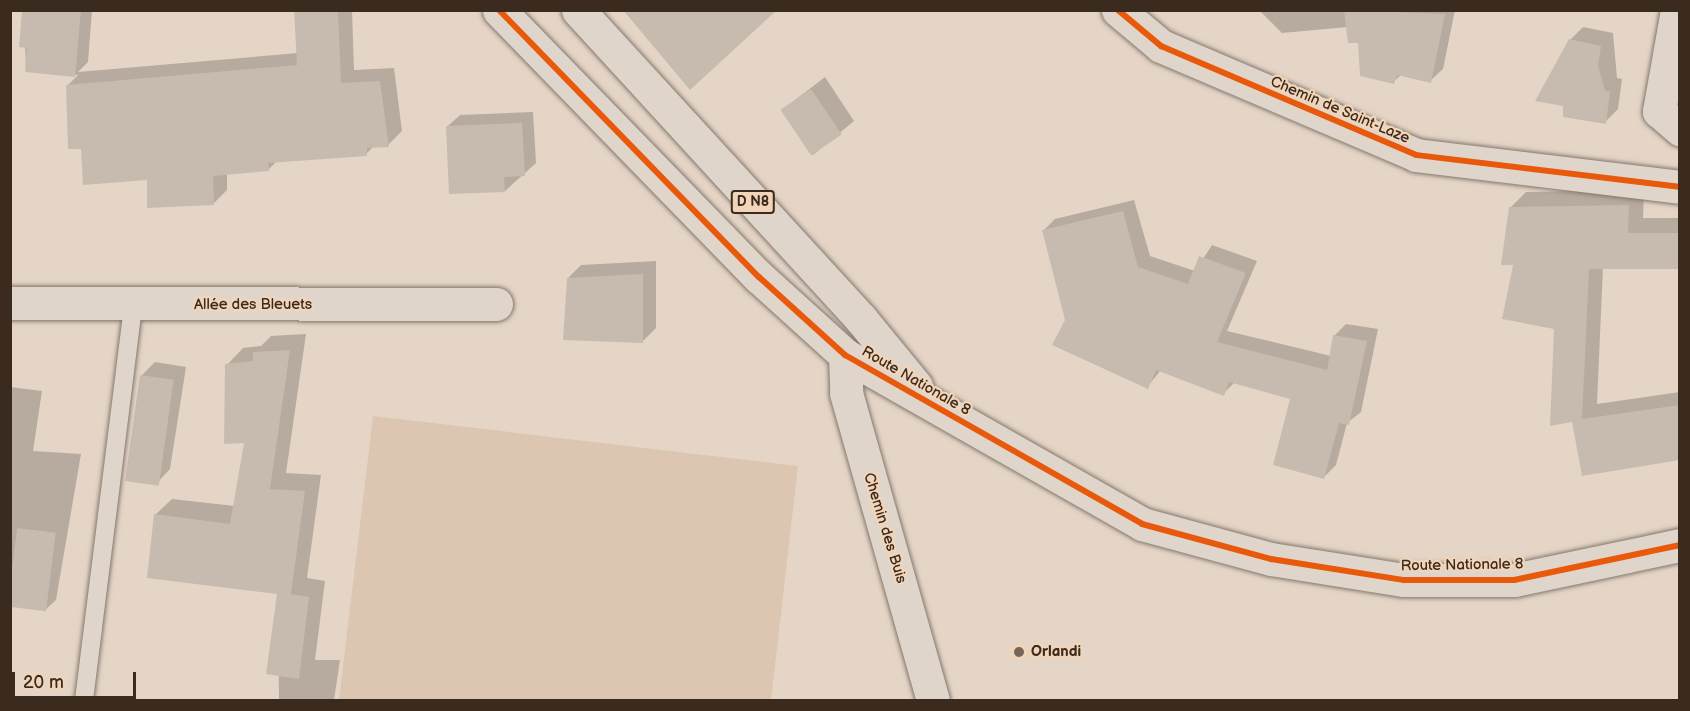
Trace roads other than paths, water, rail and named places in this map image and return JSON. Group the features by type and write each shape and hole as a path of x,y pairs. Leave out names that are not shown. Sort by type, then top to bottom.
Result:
{"main road":[{"name":"Route Nationale 8","path":"499,10 759,277 845,355 924,397 1029,465 1142,524 1271,560 1404,579 1514,579 1680,544"},
{"name":"Route Nationale 8","path":"578,10 861,320 924,397"},
{"name":"Chemin de Saint-Laze","path":"1118,10 1161,46 1416,155 1680,187"},
{"path":"1677,10 1659,111 1680,129"},
{"name":"Allée des Bleuets","path":"10,303 133,306 496,304"},
{"name":"Chemin des Buis","path":"845,355 846,393 933,700"}],"lane":[{"path":"84,700 133,306"}],"place":[{"name":"Orlandi","path":"1019,652"}]}
